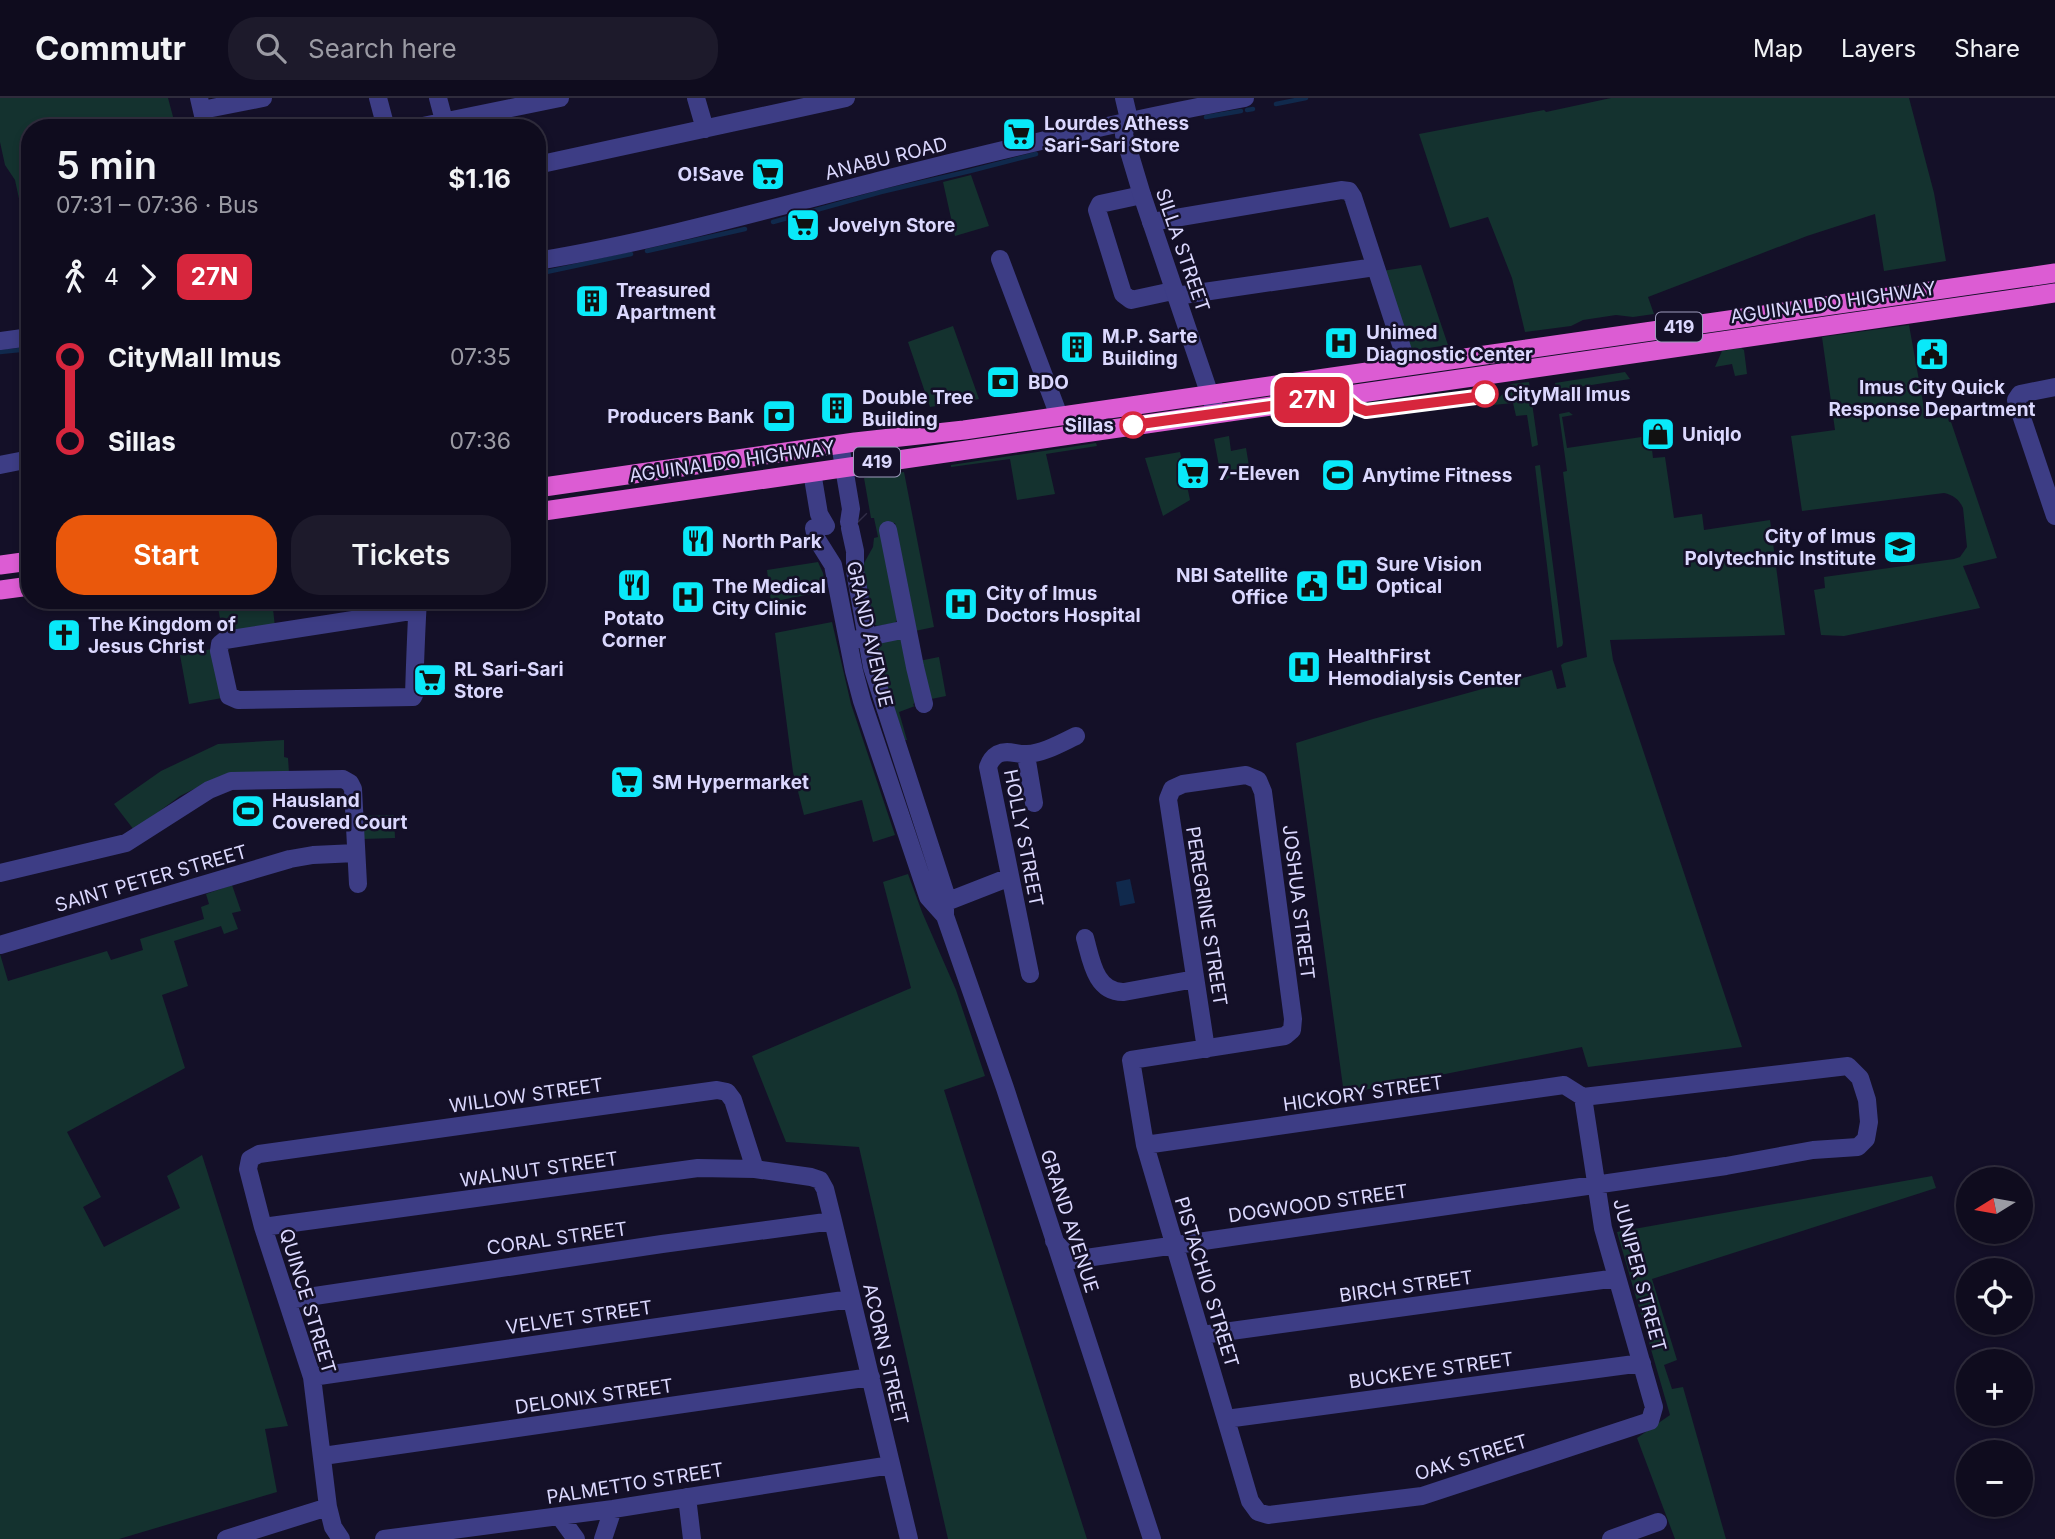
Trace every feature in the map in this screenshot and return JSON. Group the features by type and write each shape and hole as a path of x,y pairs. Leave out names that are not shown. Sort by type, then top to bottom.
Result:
{"highway":[{"name":"AGUINALDO HIGHWAY","path":"546,487 1059,416 1213,404 1994,292 2055,273"},
{"name":"AGUINALDO HIGHWAY","path":"546,511 844,467 1213,404 1412,365 1994,292 2055,293"},
{"path":"0,565 21,562"},
{"path":"0,590 21,587"}],"street":[{"path":"202,112 263,98"},
{"path":"378,98 384,119"},
{"path":"438,98 443,119"},
{"path":"461,119 502,104 560,98"},
{"path":"696,98 705,130"},
{"path":"546,163 846,98"},
{"name":"SILLA STREET","path":"1124,98 1128,115 1124,135 1213,404"},
{"name":"ANABU ROAD","path":"546,259 640,240 1126,122 1245,98"},
{"path":"1151,222 1341,190 1349,191 1404,354 1412,365"},
{"path":"1142,195 1104,202 1097,210 1123,294 1127,299 1168,292 1183,295 1375,267"},
{"path":"1000,259 1059,416"},
{"path":"0,341 21,338"},
{"path":"2055,387 2020,394 2016,400 2055,516"},
{"name":"GRAND AVENUE","path":"841,444 854,519 862,533 854,561 880,696 945,892 945,909 1152,1539"},
{"path":"0,465 21,461"},
{"name":"GRAND AVENUE","path":"812,472 820,526 836,575 847,641 862,701 928,897 945,909"},
{"path":"888,530 924,704"},
{"path":"396,609 225,640 220,644 219,650 229,696 237,700 413,697 418,609"},
{"path":"847,641 907,629"},
{"name":"HOLLY STREET","path":"1030,974 988,767 990,760 1004,752 1026,755 1054,747 1076,736"},
{"path":"1026,755 1034,803"},
{"name":"PEREGRINE STREET","path":"1206,1049 1168,799 1172,789 1183,784 1246,775 1258,780"},
{"path":"0,873 126,843 209,790 231,781 343,779 350,783 353,789 358,884"},
{"name":"JOSHUA STREET","path":"1206,1049 1285,1036 1292,1030 1293,1019 1263,792 1258,780"},
{"path":"894,796 912,790"},
{"name":"SAINT PETER STREET","path":"0,945 297,857 356,853"},
{"path":"945,909 1010,877"},
{"path":"1085,938 1096,975 1114,992 1195,979"},
{"name":"PISTACHIO STREET","path":"1206,1049 1131,1060 1145,1145 1250,1501 1258,1512"},
{"name":"DOGWOOD STREET","path":"1054,1241 1072,1260 1595,1185 1813,1150 1858,1147 1866,1139 1869,1122 1867,1101 1860,1078 1848,1066 1583,1097"},
{"name":"HICKORY STREET","path":"1145,1145 1564,1085 1583,1097"},
{"name":"WILLOW STREET","path":"250,1159 259,1154 717,1090 727,1092 733,1100 755,1169"},
{"name":"JUNIPER STREET","path":"1583,1097 1603,1228 1654,1407 1650,1421"},
{"name":"QUINCE STREET","path":"250,1159 248,1168 263,1227 312,1377 328,1507 333,1527 340,1539"},
{"name":"WALNUT STREET","path":"263,1227 698,1168 755,1169 820,1180"},
{"name":"ACORN STREET","path":"820,1180 833,1221 909,1539"},
{"name":"CORAL STREET","path":"288,1300 833,1221"},
{"name":"BIRCH STREET","path":"1202,1335 1617,1278"},
{"name":"VELVET STREET","path":"312,1377 851,1299"},
{"name":"BUCKEYE STREET","path":"1226,1419 1642,1363"},
{"name":"DELONIX STREET","path":"323,1456 871,1377"},
{"name":"OAK STREET","path":"1258,1512 1268,1515 1422,1496 1650,1421"},
{"name":"PALMETTO STREET","path":"384,1539 483,1533 560,1517 891,1465"},
{"path":"687,1497 692,1539"},
{"path":"226,1539 328,1507"},
{"path":"603,1539 612,1509"},
{"path":"560,1517 576,1539"},
{"path":"1611,1539 1658,1522"}],"green space":[{"path":"0,98 168,98 174,119 21,119 21,208 15,180 5,165 0,142"},
{"path":"1611,98 1909,98 1934,193 1946,261 1884,271 1875,214 1807,236 1648,297 1654,314 1633,317 1616,315 1583,320 1571,326 1525,332 1512,278 1488,217 1450,228 1419,134"},
{"path":"971,175 989,226 955,236 943,182"},
{"path":"1421,265 1448,345 1409,351 1382,271"},
{"path":"1909,325 1926,419 1949,416 1997,558 1963,566 1980,608 1844,636 1821,635 1814,590 1825,588 1824,577 1954,559 1960,557 1967,547 1963,508 1955,498 1944,493 1802,511 1791,436 1835,430 1822,337"},
{"path":"953,326 979,399 930,407 908,342"},
{"path":"1741,348 1744,350 1747,374 1735,376 1732,364 1715,367 1722,351"},
{"path":"1625,372 1630,379 1572,388 1571,400 1558,402 1555,383"},
{"path":"1529,382 1538,445 1532,447 1527,415 1516,416 1513,403 1493,405 1511,384"},
{"path":"1569,412 1573,415 1562,417 1567,448 1655,435 1657,440 1651,441 1653,458 1665,457 1674,518 1702,514 1704,530 1770,520 1785,635 1610,640 1613,660 1742,1047 1588,1067 1582,1047 1344,1094 1296,743 1552,670 1557,689 1566,687 1561,665 1587,657 1563,472 1567,471 1559,414"},
{"path":"1229,436 1231,451 1246,448 1249,466 1222,482 1214,439"},
{"path":"1096,443 1097,446 1046,454 1055,494 1017,500 1010,459 951,467 951,465"},
{"path":"1180,452 1190,500 1163,516 1145,458"},
{"path":"1540,465 1563,643 1557,648 1535,466"},
{"path":"904,472 934,627 915,631 895,523 881,526 897,620 895,623 877,626 874,624 863,565 873,547 874,538 878,537 874,518 871,518 864,478"},
{"path":"818,562 826,591 771,602 767,570"},
{"path":"218,609 273,609 275,627 223,635"},
{"path":"832,622 851,704 895,835 873,842 862,800 804,815 793,772 775,633"},
{"path":"899,639 902,641 916,700 913,705 915,706 899,712 907,740 889,693 878,650 880,643"},
{"path":"212,649 222,698 189,704 180,655"},
{"path":"939,657 946,696 931,699 919,661"},
{"path":"284,740 284,757 288,758 289,773 220,776 180,796 134,830 114,804 161,771 218,744"},
{"path":"394,815 395,838 362,839 361,816"},
{"path":"908,874 956,990 985,1076 944,1090 1087,1539 948,1539 859,1147 786,1142 752,1056 911,988 883,882"},
{"path":"232,885 241,911 232,913 238,929 224,934 221,926 174,941 188,986 162,995 185,1068 67,1132 101,1197 83,1207 104,1247 180,1208 167,1176 202,1155 288,1426 265,1429 277,1492 119,1539 0,1539 0,954 8,981 107,951 111,960 143,950 140,939 204,919 201,907 209,904 206,894"},
{"path":"1932,1176 1936,1188 1652,1279 1677,1360 1664,1365 1672,1389 1683,1387 1726,1539 1675,1539 1637,1438 1670,1415 1617,1232"}],"water":[{"path":"1130,879 1135,903 1120,906 1116,882"}],"waterway":[{"path":"1276,104 1306,98"},
{"path":"1247,110 1253,109"},
{"path":"1206,117 1241,111"},
{"path":"773,222 1036,154"},
{"path":"647,251 745,229"},
{"path":"546,272 631,254"},
{"path":"0,352 21,350"}],"bus line":[{"name":"27N","path":"1133,425 1344,396 1366,411 1485,394"}],"place":[{"name":"Lourdes Athess Sari-Sari Store","path":"1019,134"},
{"name":"O!Save","path":"768,174"},
{"name":"Jovelyn Store","path":"803,225"},
{"name":"Treasured Apartment","path":"592,301"},
{"name":"Unimed Diagnostic Center","path":"1341,343"},
{"name":"M.P. Sarte Building","path":"1077,347"},
{"name":"Imus City Quick Response Department","path":"1932,354"},
{"name":"BDO","path":"1003,382"},
{"name":"CityMall Imus","path":"1485,394"},
{"name":"Double Tree Building","path":"837,408"},
{"name":"Producers Bank","path":"779,416"},
{"name":"Sillas","path":"1133,425"},
{"name":"Uniqlo","path":"1658,434"},
{"name":"7-Eleven","path":"1193,473"},
{"name":"Anytime Fitness","path":"1338,475"},
{"name":"North Park","path":"698,541"},
{"name":"City of Imus Polytechnic Institute","path":"1900,547"},
{"name":"Sure Vision Optical","path":"1352,575"},
{"name":"Potato Corner","path":"634,585"},
{"name":"NBI Satellite Office","path":"1312,586"},
{"name":"The Medical City Clinic","path":"688,597"},
{"name":"City of Imus Doctors Hospital","path":"961,604"},
{"name":"The Kingdom of Jesus Christ","path":"64,635"},
{"name":"HealthFirst Hemodialysis Center","path":"1304,667"},
{"name":"RL Sari-Sari Store","path":"430,680"},
{"name":"SM Hypermarket","path":"627,782"},
{"name":"Hausland Covered Court","path":"248,811"}]}
